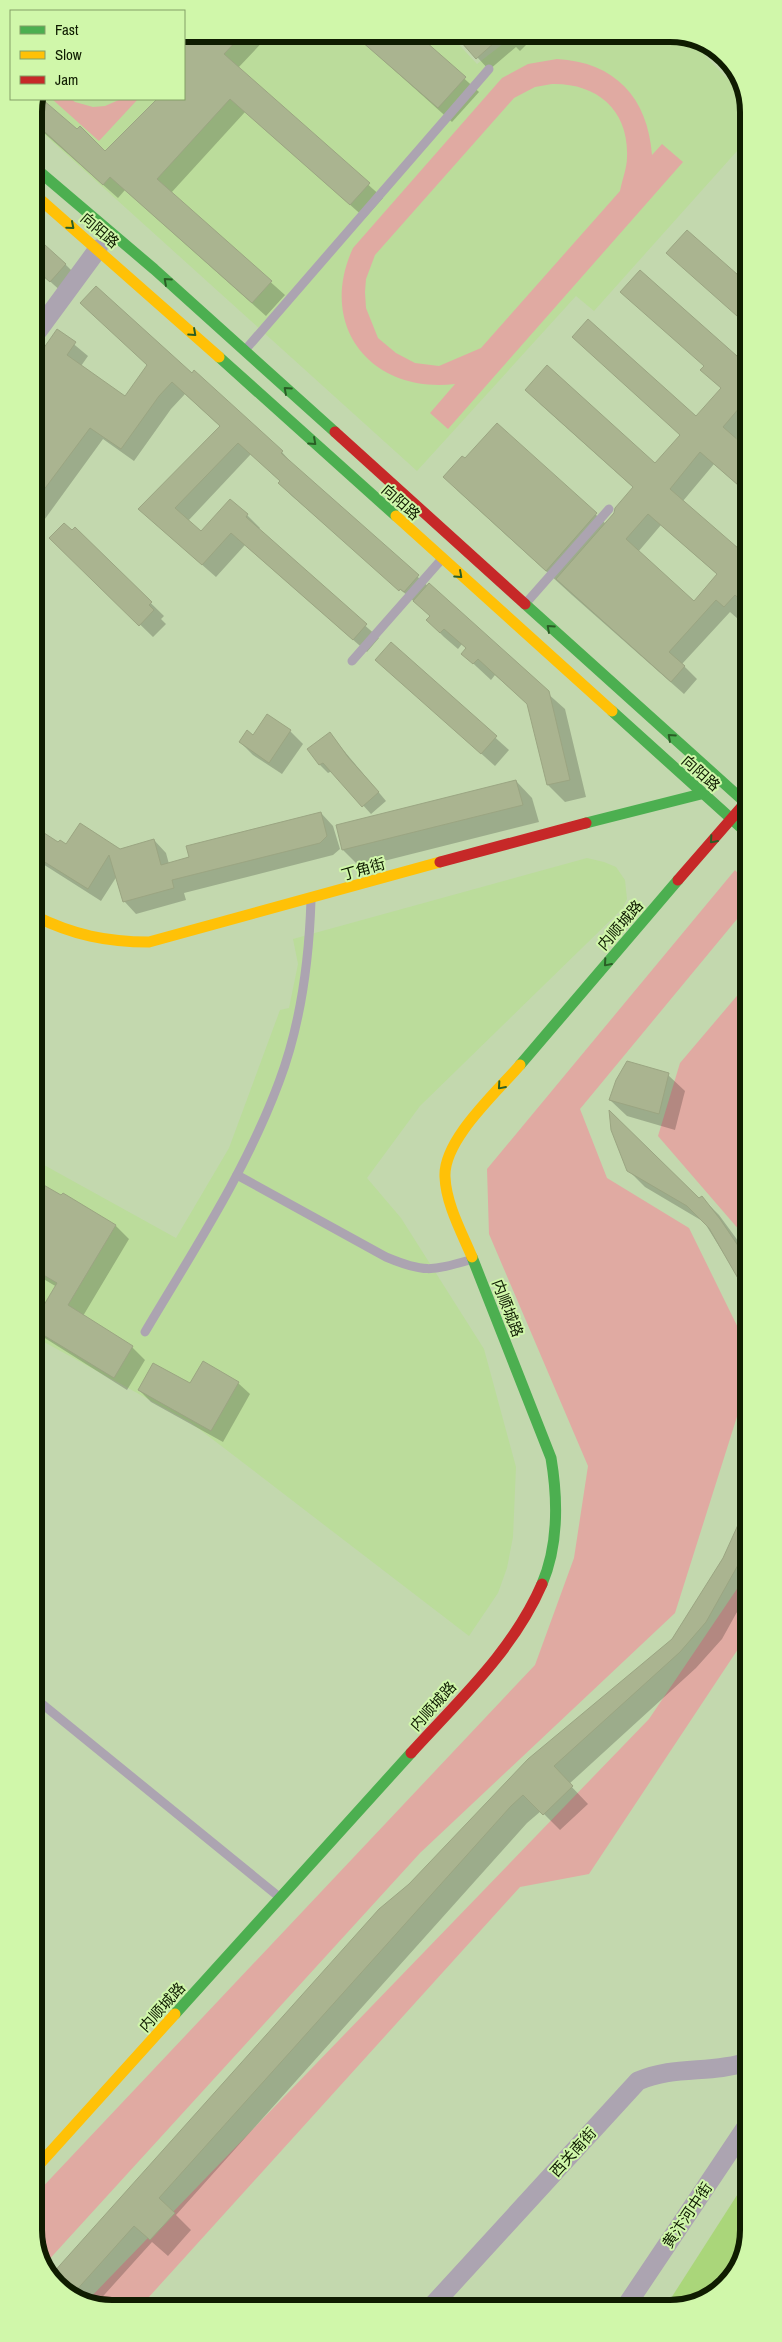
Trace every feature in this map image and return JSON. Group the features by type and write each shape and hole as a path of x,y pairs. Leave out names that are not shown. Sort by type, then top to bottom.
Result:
{"street":[{"name":"向阳路","path":"42,174 154,269 740,799"},
{"name":"向阳路","path":"42,201 98,249 740,828"},
{"path":"42,325 98,249"},
{"name":"丁角街","path":"42,919 76,935 97,941 149,942 701,794"},
{"name":"内顺城路","path":"42,2161 506,1648 533,1608 546,1575 555,1539 556,1485 551,1458 473,1260 447,1188 444,1173 460,1135 740,810"},
{"path":"447,1163 466,1148"},
{"name":"西关南街","path":"438,2300 638,2081 670,2070 718,2070 740,2064"},
{"name":"黄汴河中街","path":"630,2300 740,2136"}],"lane":[{"path":"244,352 489,69"},
{"path":"524,605 609,509"},
{"path":"352,661 442,559"},
{"path":"145,1332 237,1175 280,1081 296,1024 306,977 312,899"},
{"path":"237,1175 386,1257 409,1267 434,1270 473,1260"},
{"path":"42,1704 281,1897"}],"shaded area":[{"path":"185,42 457,43 477,64 505,43 674,43 688,45 699,49 734,86 740,112 740,148 594,311 576,296 417,471 42,132 44,100 185,100"},
{"path":"557,59 578,62 596,67 611,76 625,87 644,116 652,155 662,144 683,162 448,429 430,413 455,384 425,384 399,378 376,366 359,349 347,328 342,304 344,277 353,248 502,78 528,64","holes":["552,84 583,88 596,94 616,113 626,140 627,157 620,191 481,348 439,366 415,363 396,353 378,338 366,308 366,279 375,255 514,98 535,87"]},
{"path":"53,100 72,100 93,107 105,106 119,100 137,100 99,141"},
{"path":"587,858 616,867 625,880 627,899 622,909 420,1106 367,1178 401,1218 484,1349 516,1467 513,1537 507,1568 498,1593 469,1636 190,1422 42,1341 42,1164 176,1238 229,1148 280,1010 289,1008 298,964 293,939"},
{"path":"735,870 740,875 740,915 580,1109 607,1178 689,1228 740,1332 740,1407 675,1613 420,1853 49,2259 45,2248 42,2230 42,2188 535,1665 574,1558 588,1466 489,1234 487,1169"},
{"path":"740,992 740,1231 658,1136 680,1063"},
{"path":"740,1584 740,1646 589,1874 520,1887 147,2299 108,2299 92,2296 649,1719"},
{"path":"740,2190 739,2239 730,2265 709,2288 688,2297 670,2300"}],"building":[{"path":"185,42 235,42 224,54 370,183 350,205 230,99 157,179 272,281 252,303 110,177 103,185 42,129 44,101 77,129 80,126 105,151 156,100 185,100"},
{"path":"363,42 427,43 466,77 438,108"},
{"path":"462,43 494,43 476,59"},
{"path":"687,230 740,277 740,319 666,253"},
{"path":"42,242 66,264 50,282 42,275"},
{"path":"640,270 740,359 740,407 723,427 740,442 740,487 700,452 670,489 740,550 740,600 735,595 724,607 716,600 669,652 685,666 671,682 556,579 614,513 615,508 633,487 525,390 547,365 655,463 680,435 572,337 588,319 696,416 721,388 700,370 704,366 620,292","holes":["648,514 717,574 694,601 626,539"]},
{"path":"96,286 192,373 194,370 283,451 281,453 419,575 404,592 400,589 399,591 278,483 280,481 238,443 175,508 201,531 230,499 248,514 246,517 367,624 353,640 231,533 202,565 138,509 220,426 172,382 159,396 121,449 90,428 42,492 42,351 57,329 76,342 67,355 125,396 147,365 80,303"},
{"path":"497,423 597,513 546,571 443,477 462,456 465,458"},
{"path":"64,523 72,530 75,527 152,602 149,605 154,610 139,626 49,538"},
{"path":"429,583 549,691 570,780 547,785 527,704 478,659 473,664 461,654 466,648 444,629 440,633 426,620 430,616 413,601"},
{"path":"391,642 497,736 481,754 375,660"},
{"path":"267,714 291,730 269,763 239,742 247,730 253,735"},
{"path":"330,732 348,757 379,792 362,807 323,763 319,765 307,749"},
{"path":"516,780 523,805 342,850 336,825"},
{"path":"321,812 327,836 320,843 172,880 174,888 123,902 109,855 88,889 42,860 42,832 58,842 60,840 66,844 80,823 120,849 154,839 161,865 189,857 186,846"},
{"path":"627,1061 669,1073 659,1114 609,1100 616,1080"},
{"path":"609,1110 699,1198 702,1196 740,1249 740,1282 709,1228 687,1206 627,1171 611,1130"},
{"path":"42,1184 61,1195 63,1193 116,1225 68,1305 133,1346 114,1378 42,1334 42,1308 57,1283 42,1274"},
{"path":"203,1361 239,1382 211,1431 138,1390 153,1363 190,1383"},
{"path":"740,1520 740,1561 706,1622 680,1652 554,1766 573,1786 543,1815 523,1795 511,1806 159,2198 175,2213 150,2240 134,2226 77,2290 66,2282 56,2270 379,1909 409,1884 528,1759 672,1639 723,1558"}],"traffic: fast":[{"path":"42,174 154,269 335,432"},
{"path":"219,357 396,516"},
{"path":"525,604 740,798"},
{"path":"612,711 740,827"},
{"path":"586,823 701,794"},
{"path":"520,1065 678,880"},
{"path":"472,1257 551,1458 556,1506 554,1538 548,1569 542,1584"},
{"path":"175,2014 411,1753"}],"traffic: slow":[{"path":"42,201 219,357"},
{"path":"396,516 612,711"},
{"path":"42,920 77,933 104,939 149,942 440,862"},
{"path":"472,1257 448,1198 445,1177 447,1163 462,1132 473,1117 520,1065"},
{"path":"42,2161 175,2014"}],"traffic: jam":[{"path":"335,432 525,604"},
{"path":"678,880 740,809"},
{"path":"440,862 586,823"},
{"path":"411,1753 484,1674 516,1631 542,1584"}]}
